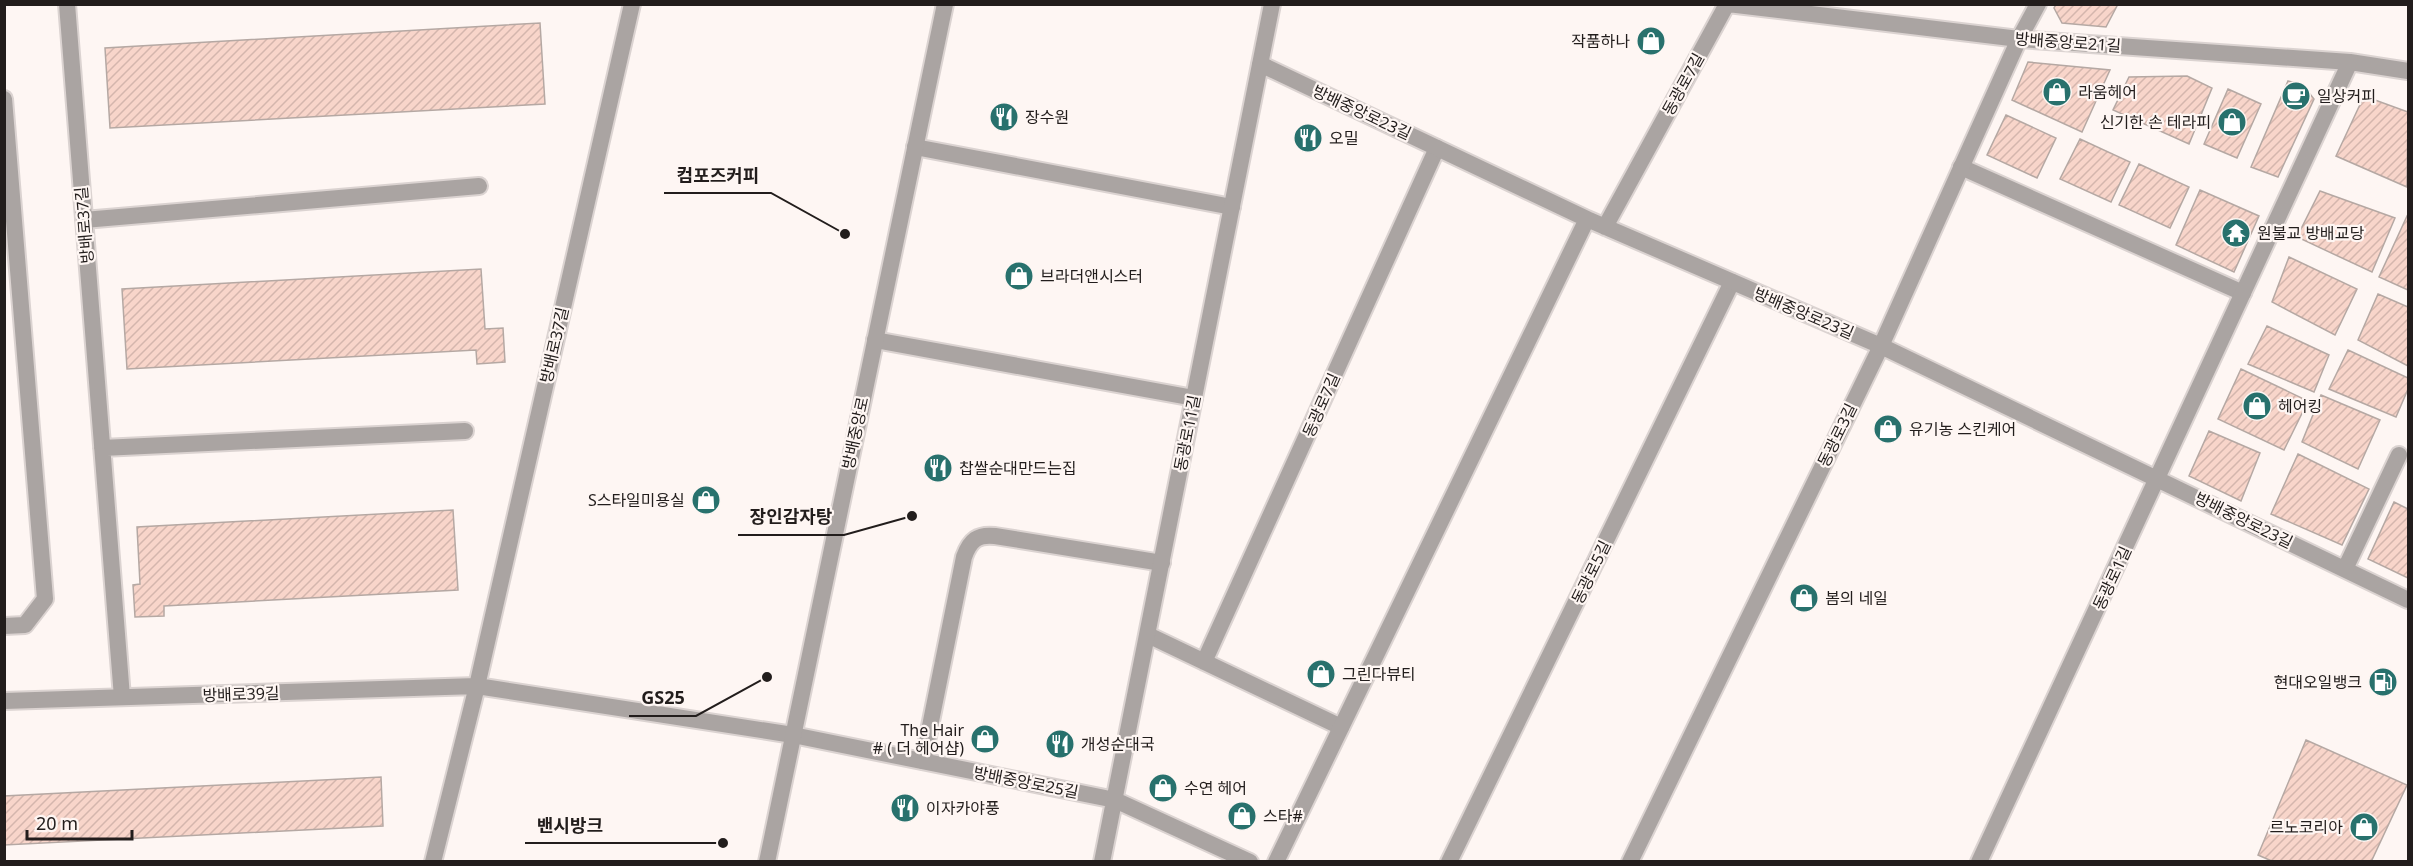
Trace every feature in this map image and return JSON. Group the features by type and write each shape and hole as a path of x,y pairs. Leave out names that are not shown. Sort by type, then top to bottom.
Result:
{"street":[{"name":"방배로37길","path":"67,4 122,697"},
{"name":"방배로37길","path":"477,686 632,4"},
{"name":"방배중앙로","path":"767,861 945,4"},
{"name":"동광로11길","path":"1102,861 1272,4"},
{"name":"방배중앙로21길","path":"1727,4 2019,39 2350,62 2409,70"},
{"name":"동광로7길","path":"1605,227 1727,4"},
{"name":"동광로3길","path":"1630,861 1881,346 2019,39 2038,4"},
{"name":"동광로1길","path":"1979,861 2159,479 2350,62"},
{"name":"방배중앙로23길","path":"1260,64 1587,219 1881,346 2409,600"},
{"path":"4,99 45,598 25,625 4,626"},
{"path":"915,147 1232,207"},
{"name":"동광로7길","path":"1204,662 1437,148"},
{"path":"1961,167 2243,293"},
{"path":"84,220 479,186"},
{"path":"1276,861 1587,219"},
{"name":"동광로5길","path":"1449,861 1732,282"},
{"path":"875,340 1194,398"},
{"path":"102,448 465,431"},
{"path":"2345,569 2399,455"},
{"path":"923,761 964,557 971,542 978,537 995,536 1162,563"},
{"path":"1148,635 1341,726"},
{"path":"433,861 477,686"},
{"name":"방배로39길","path":"4,701 477,686 792,735"},
{"name":"방배중앙로25길","path":"792,735 1115,800 1250,861"}],"building":[{"path":"2056,4 2118,4 2106,27 2062,23 2054,8"},
{"path":"540,23 545,104 110,128 105,48"},
{"path":"2028,62 2110,70 2082,132 2012,100"},
{"path":"2187,76 2212,88 2189,144 2113,110 2129,77"},
{"path":"2288,81 2303,85 2314,99 2278,177 2251,167"},
{"path":"2228,89 2261,104 2237,158 2204,144"},
{"path":"2364,96 2408,112 2407,187 2336,156"},
{"path":"2006,115 2056,138 2037,178 1987,155"},
{"path":"2080,139 2130,162 2111,202 2060,179"},
{"path":"2139,164 2189,187 2170,228 2119,205"},
{"path":"2200,190 2259,216 2234,272 2176,245"},
{"path":"2320,191 2395,218 2372,272 2297,237"},
{"path":"2408,217 2408,290 2379,277"},
{"path":"2289,257 2357,289 2335,335 2272,302"},
{"path":"481,269 485,329 503,328 505,362 477,364 476,350 127,369 122,289"},
{"path":"2378,294 2408,307 2408,366 2358,340"},
{"path":"2267,326 2329,355 2314,392 2248,364"},
{"path":"2348,350 2408,378 2408,389 2396,417 2329,389"},
{"path":"2241,369 2308,401 2284,450 2218,419"},
{"path":"2321,395 2380,420 2358,469 2302,442"},
{"path":"2209,431 2260,453 2241,501 2189,476"},
{"path":"2298,454 2369,489 2342,545 2271,514"},
{"path":"2394,502 2408,509 2408,578 2368,559"},
{"path":"453,510 458,590 164,606 164,616 135,617 133,585 140,584 137,527"},
{"path":"2306,740 2407,785 2371,862 2274,862 2258,855"},
{"path":"381,777 383,826 4,845 4,796"}],"place":[{"name":"작품하나","path":"1651,41"},
{"name":"라움헤어","path":"2057,92"},
{"name":"일상커피","path":"2296,96"},
{"name":"장수원","path":"1004,117"},
{"name":"신기한 손 테라피","path":"2232,122"},
{"name":"오밀","path":"1308,138"},
{"name":"원불교 방배교당","path":"2236,233"},
{"name":"컴포즈커피","path":"845,234"},
{"name":"브라더앤시스터","path":"1019,276"},
{"name":"헤어킹","path":"2257,406"},
{"name":"유기농 스킨케어","path":"1888,429"},
{"name":"찹쌀순대만드는집","path":"938,468"},
{"name":"S스타일미용실","path":"706,500"},
{"name":"장인감자탕","path":"912,516"},
{"name":"봄의 네일","path":"1804,598"},
{"name":"그린다뷰티","path":"1321,674"},
{"name":"GS25","path":"767,677"},
{"name":"현대오일뱅크","path":"2383,682"},
{"name":"The Hair # ( 더 헤어샵)","path":"985,739"},
{"name":"개성순대국","path":"1060,744"},
{"name":"수연 헤어","path":"1163,788"},
{"name":"이자카야풍","path":"905,808"},
{"name":"스타#","path":"1242,816"},
{"name":"르노코리아","path":"2364,827"},
{"name":"밴시방크","path":"723,843"}]}
